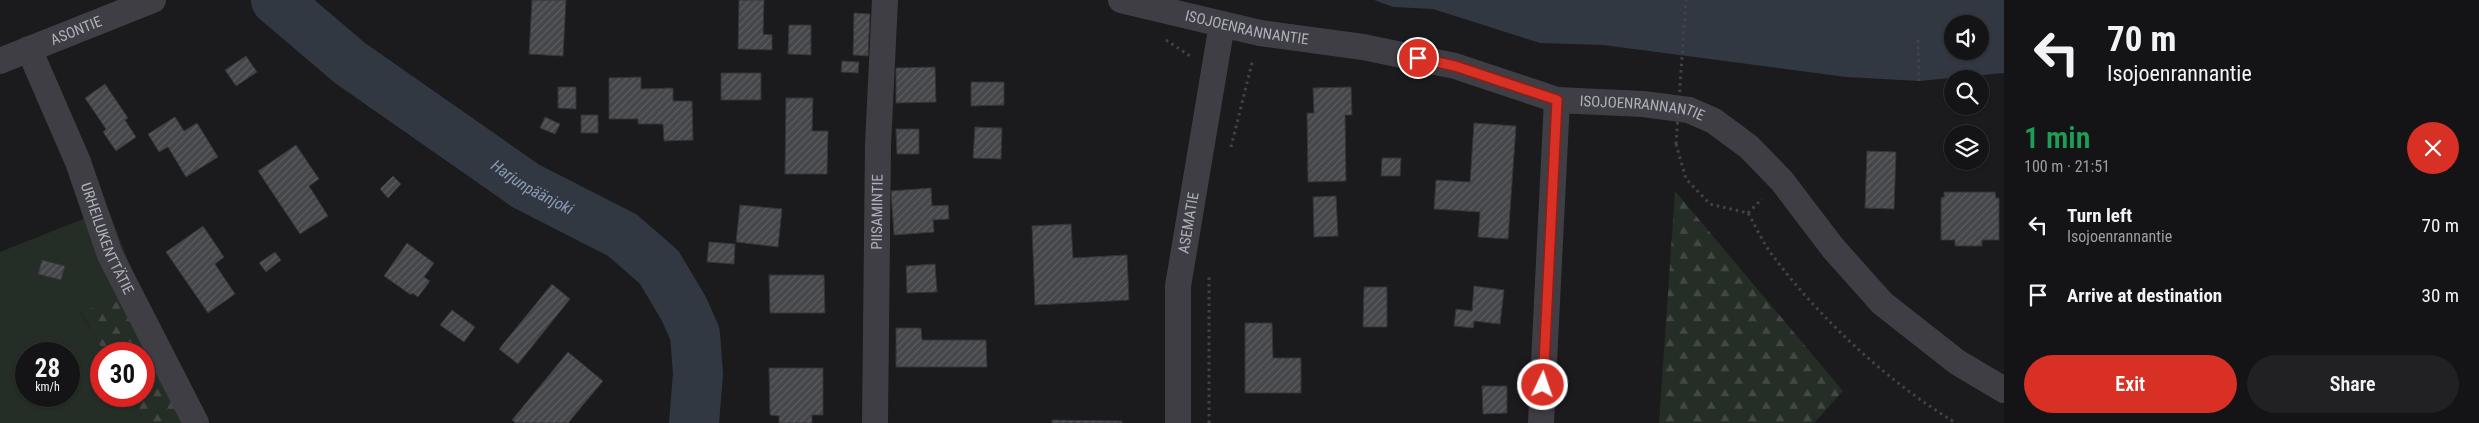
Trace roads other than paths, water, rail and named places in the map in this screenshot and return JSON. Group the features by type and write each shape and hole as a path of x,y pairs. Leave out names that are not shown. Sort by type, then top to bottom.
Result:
{"street":[{"name":"PIISAMINTIE","path":"875,423 878,145 885,0"},
{"name":"ISOJOENRANNANTIE","path":"1121,0 1260,33 1363,47 1455,66 1557,100 1643,104 1689,110 1714,121 1749,147 1782,181 1833,248 1882,303 1957,362 2004,390"},
{"name":"ASONTIE","path":"0,61 142,2"},
{"name":"ASEMATIE","path":"1178,423 1178,286 1222,24"},
{"name":"URHEILUKENTTÄTIE","path":"29,50 78,162 110,255 196,423"},
{"path":"1541,423 1557,100"}],"waterway":[{"name":"Harjunpäänjoki","path":"276,0 350,63 526,186 622,235 659,267 684,309 695,334 698,374 694,423"}]}
